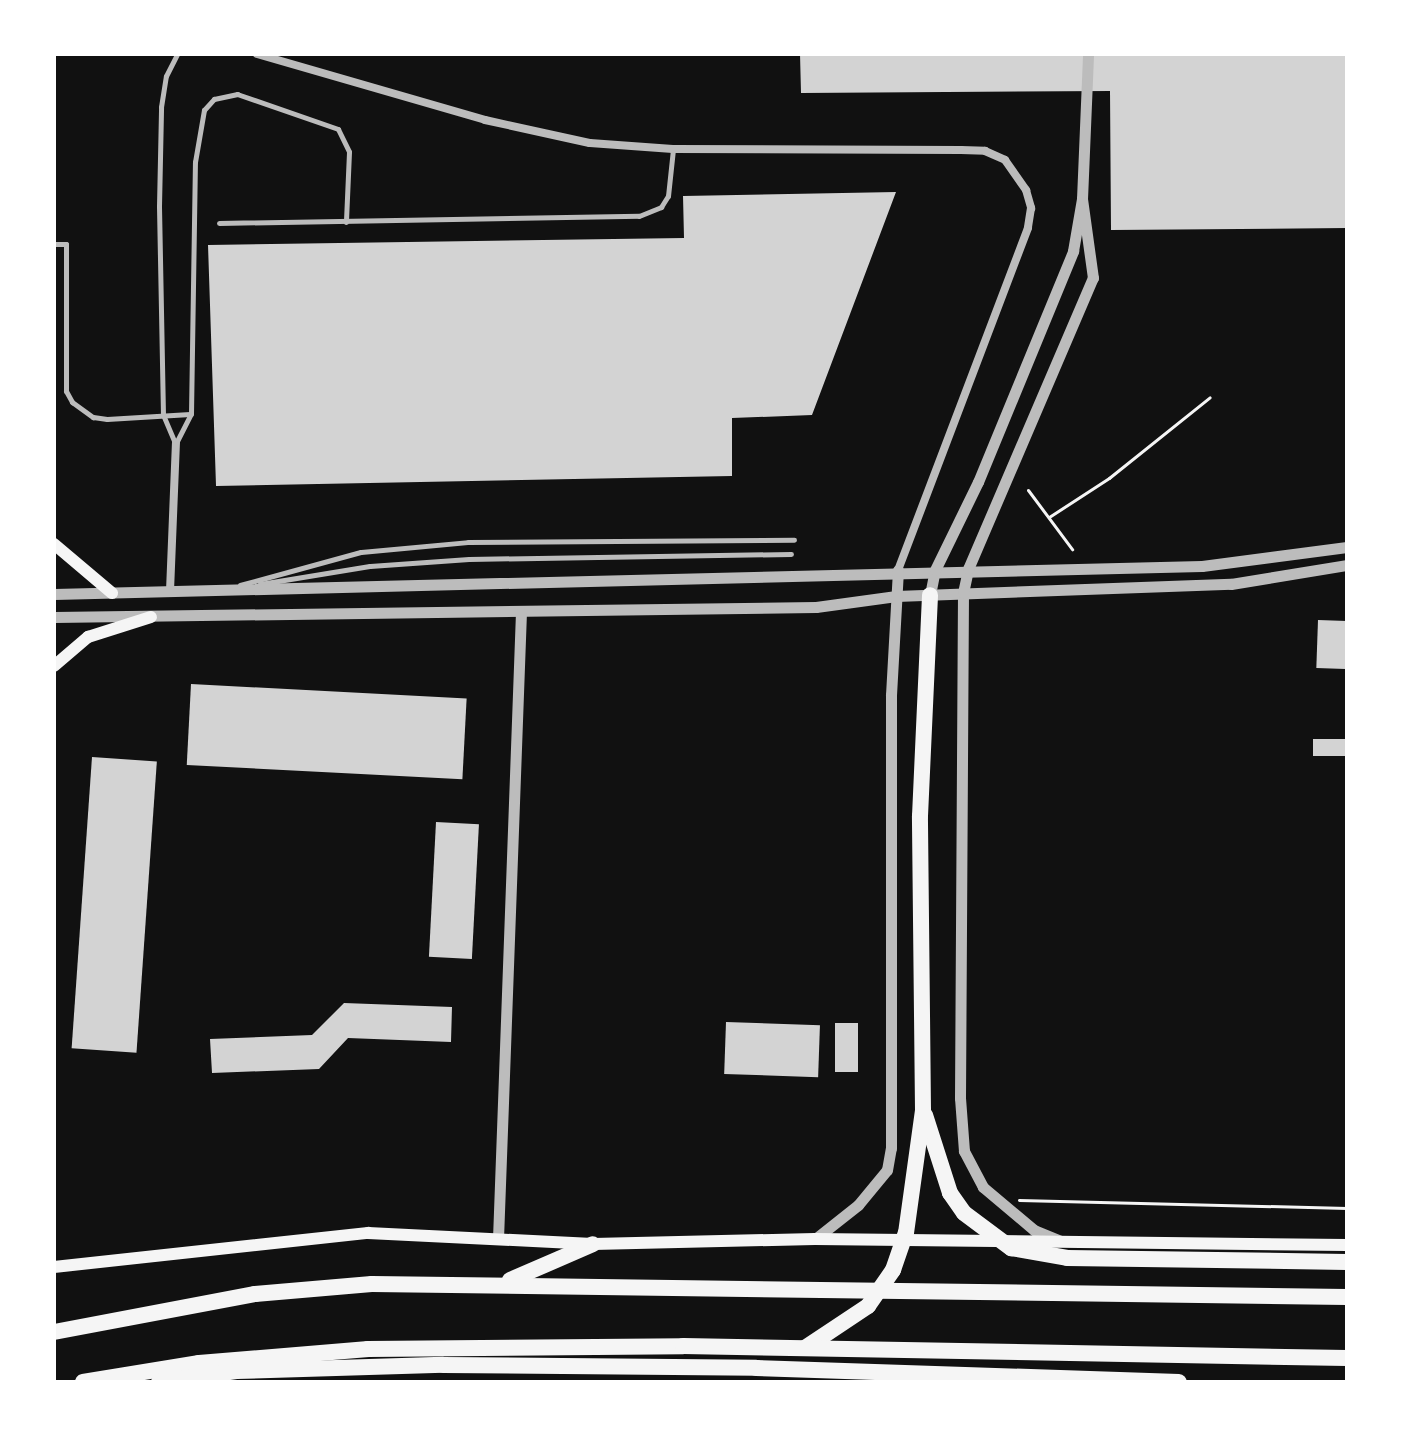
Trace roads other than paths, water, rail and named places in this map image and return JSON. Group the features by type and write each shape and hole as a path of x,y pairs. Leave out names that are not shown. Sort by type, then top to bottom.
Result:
{"highway":[{"path":"756,1368 789,1357 838,1329 868,1306 893,1270 906,1233 923,1110 920,816 930,595"},
{"path":"923,1110 950,1193 964,1213 1011,1248 1067,1258 1347,1262"},
{"path":"503,1283 593,1244"},
{"path":"54,1332 255,1294 372,1284 503,1283 1347,1297"},
{"path":"83,1382 199,1363 368,1349 683,1346 1347,1358"},
{"path":"159,1382 236,1371 443,1365 756,1368 1179,1382"}],"main road":[{"path":"54,544 112,593"},
{"path":"54,666 88,637 151,617"},
{"path":"54,1265 368,1233 593,1244 815,1239 1347,1245"}],"street":[{"path":"257,54 485,120 590,143 673,149 985,151 1005,160 1026,190 1031,208 1028,228 898,570 891,695 891,1148 887,1170 858,1205 815,1239"},
{"path":"1088,54 1089,104"},
{"path":"930,595 935,570 978,482 1073,251 1082,199 1089,104 1097,54"},
{"path":"1067,1244 1034,1230 997,1200 983,1187 964,1151 960,1098 963,593 968,569 1093,278 1082,199"},
{"path":"170,591 176,443"},
{"path":"54,594 743,579 898,570 1202,566 1347,547"},
{"path":"54,617 816,607 896,596 1231,584 1347,565"},
{"path":"498,1239 521,613"}],"lane":[{"path":"176,443 163,415 161,107 166,76 177,54"},
{"path":"176,443 191,414 195,162 204,110 224,96 248,96 328,121 346,139 349,152 346,222"},
{"path":"219,223 639,216 661,207 672,173 673,149"},
{"path":"54,244 66,244 66,391 72,402 93,417 191,414"},
{"path":"219,591 361,552 453,544 794,540"},
{"path":"219,591 370,566 469,559 791,554"}]}
